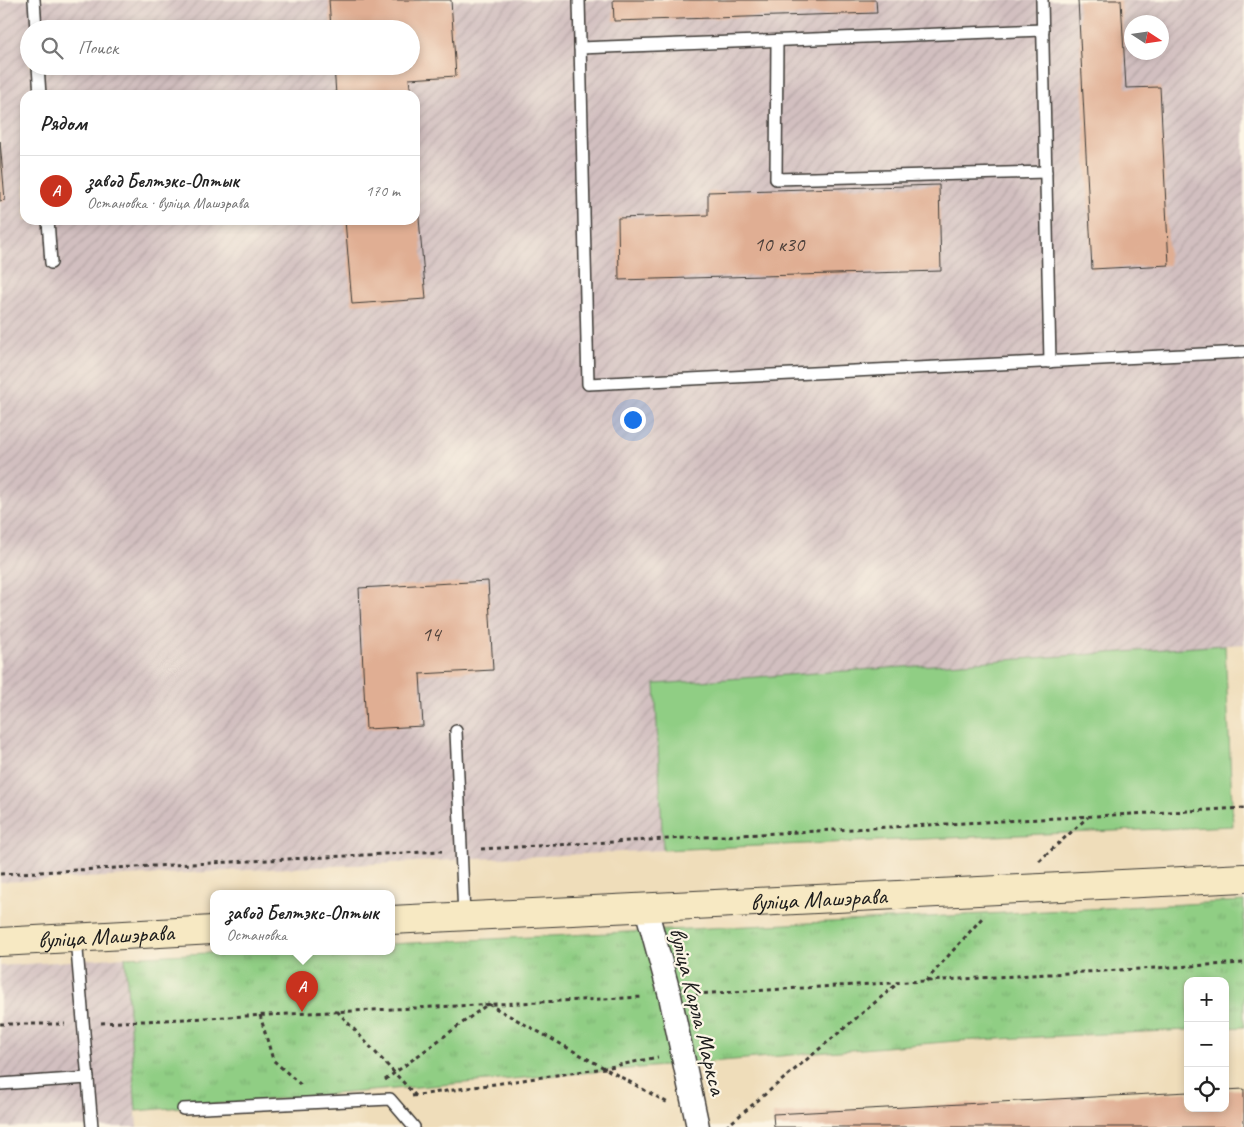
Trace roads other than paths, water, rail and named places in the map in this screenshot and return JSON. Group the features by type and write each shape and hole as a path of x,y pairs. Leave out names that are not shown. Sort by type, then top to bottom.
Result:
{"street":[{"name":"вуліца Машэрава","path":"395,920 1244,878"},
{"name":"вуліца Карла Маркса","path":"646,908 670,996 697,1123"},
{"name":"вуліца Машэрава","path":"0,942 210,930"}],"lane":[{"path":"34,0 35,20"},
{"path":"579,0 588,384 1244,352"},
{"path":"1042,0 1050,362"},
{"path":"580,48 1043,30"},
{"path":"777,40 776,179 1046,172"},
{"path":"39,75 40,90"},
{"path":"48,225 51,263"},
{"path":"456,731 464,916"},
{"path":"76,938 92,1127"},
{"path":"0,1084 88,1078"},
{"path":"182,1109 390,1099 414,1127"}],"place":[{"name":"завод Белтэкс-Оптык","path":"302,1012"}]}
